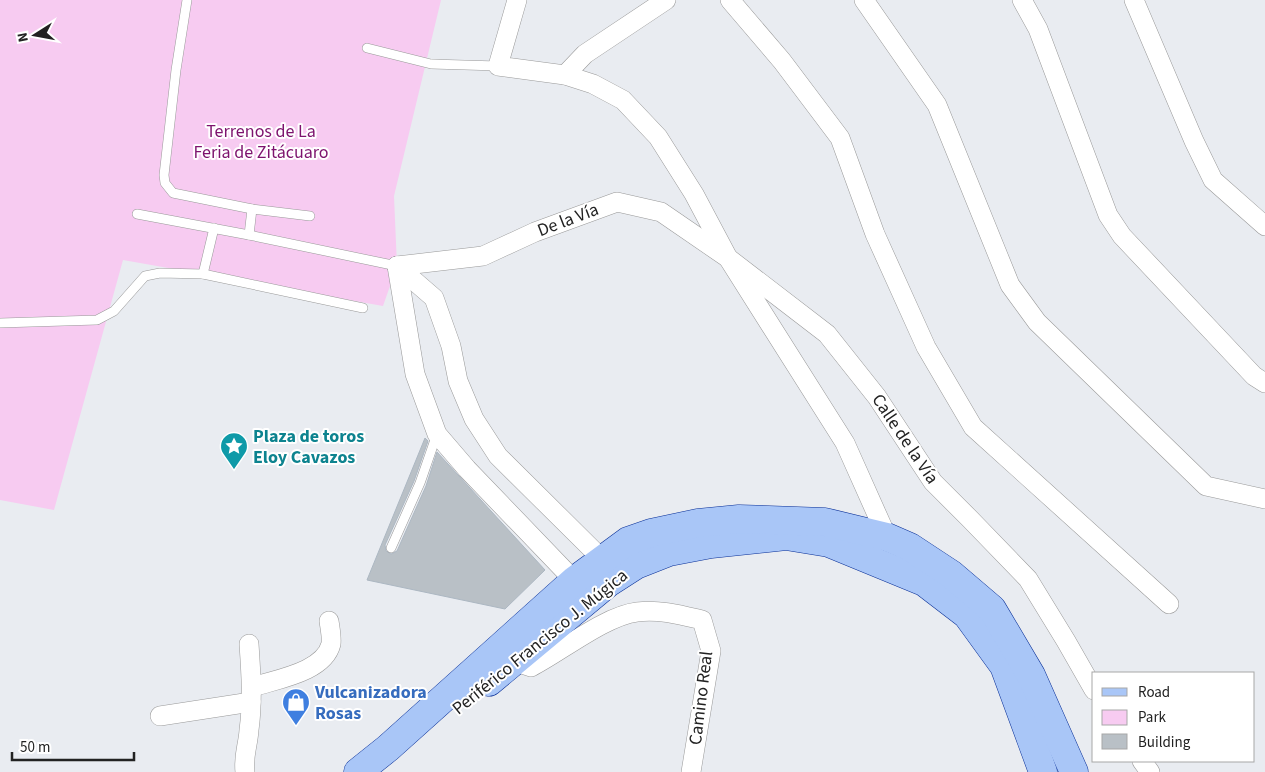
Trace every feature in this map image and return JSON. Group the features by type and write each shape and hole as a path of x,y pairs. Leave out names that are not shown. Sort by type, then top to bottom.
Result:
{"main road":[{"name":"Periférico Francisco J. Múgica","path":"358,772 388,748 575,580 628,541 651,533 698,523 731,520 826,522 887,537 910,548 950,574 992,609 1031,675 1074,772"},
{"name":"Periférico Francisco J. Múgica","path":"383,772 608,583 636,565 669,552 711,544 786,536 830,543 924,582 967,615 1004,666 1043,772"}],"street":[{"path":"517,0 498,66 565,75 593,84 623,100 658,136 694,194 728,258 845,443 887,537"},
{"path":"565,75 585,54 666,0"},
{"path":"730,0 782,61 840,138 875,234 926,347 973,427 1169,604"},
{"path":"864,0 937,105 1010,285 1037,322 1206,486 1265,499"},
{"path":"1022,0 1038,29 1108,215 1122,236 1254,376 1265,383"},
{"path":"1134,0 1194,141 1213,180 1265,226"},
{"name":"De la Vía","path":"397,266 483,256 535,232 616,202 660,212 728,258"},
{"name":"Calle de la Vía","path":"728,258 827,334 877,396 933,482 1028,579 1092,686"},
{"path":"397,266 415,374 437,434 467,470 575,580"},
{"path":"397,266 434,298 451,346 458,382 474,419 498,456 602,559"},
{"name":"Camino Real","path":"513,661 531,667 616,617 636,612 654,611 702,620 711,652 691,772"},
{"path":"160,716 252,694 309,669 325,658 331,643 329,621"},
{"path":"245,772 244,758 252,694 249,644"}],"lane":[{"path":"187,0 175,80 164,175 165,183 173,193 252,209 310,216"},
{"path":"367,48 431,64 498,66"},
{"path":"249,234 252,209"},
{"path":"137,214 249,234 397,266"},
{"path":"203,274 214,228"},
{"path":"0,322 97,320 114,311 145,276 160,273 203,274 363,308"},
{"path":"390,548 420,483 437,434"}],"green space":[{"name":"Terrenos de La Feria de Zitácuaro","path":"0,0 441,0 394,196 397,266 383,306 123,260 54,510 0,500"}],"building":[{"path":"425,438 428,441 414,481 385,545 386,551 391,554 397,551 426,486 437,452 545,570 505,609 367,580"}],"place":[{"name":"Plaza de toros Eloy Cavazos","path":"234,470"},
{"name":"Vulcanizadora Rosas","path":"296,726"}]}
